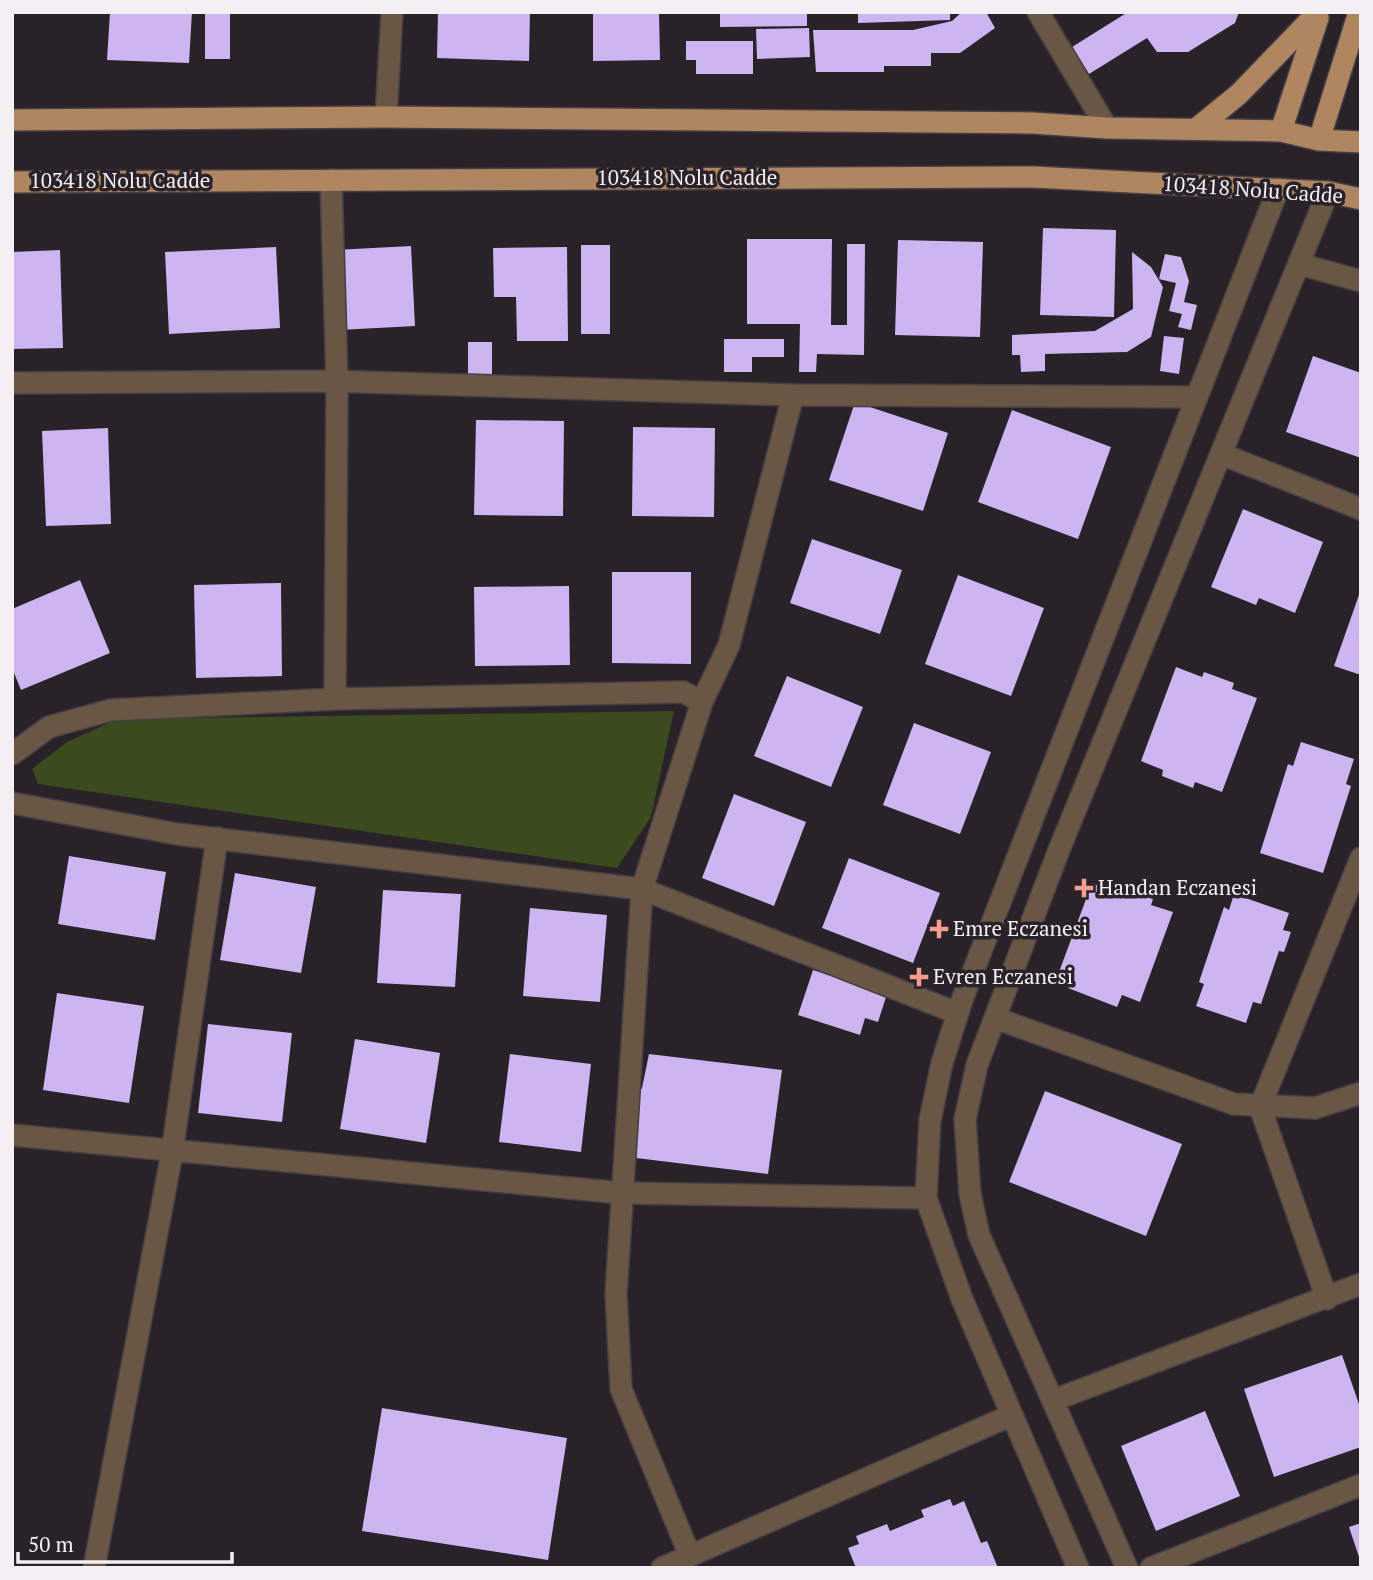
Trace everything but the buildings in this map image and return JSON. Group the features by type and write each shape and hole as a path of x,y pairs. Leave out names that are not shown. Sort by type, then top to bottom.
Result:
{"main road":[{"path":"1196,129 1239,94 1319,12"},
{"path":"1281,131 1319,12"},
{"path":"1319,140 1358,22"},
{"path":"12,120 386,117 1033,123 1107,128 1281,131 1319,140 1361,142"},
{"name":"103418 Nolu Cadde","path":"12,182 1033,177 1328,192 1361,199"}],"street":[{"path":"386,117 392,12"},
{"path":"1038,12 1107,128"},
{"path":"331,180 337,382 335,699"},
{"path":"1078,1568 944,1255 926,1198 930,1120 942,1063 957,1013 1278,190"},
{"path":"1126,1568 979,1235 970,1194 965,1119 977,1065 1059,849 1328,192"},
{"path":"1299,264 1361,281"},
{"path":"12,383 337,382 793,395 1197,397"},
{"path":"691,1556 621,1389 616,1294 642,889 702,702 729,645 793,395"},
{"path":"1221,454 1361,509"},
{"path":"12,754 49,727 111,710 335,699 682,692 702,702"},
{"path":"12,803 217,838 642,889 957,1013"},
{"path":"94,1568 172,1153 217,838"},
{"path":"1327,1299 1260,1107 1361,858"},
{"path":"995,1018 1234,1104 1315,1108 1361,1093"},
{"path":"12,1135 172,1153 622,1194 926,1198"},
{"path":"1054,1400 1361,1284"},
{"path":"662,1568 1012,1415"},
{"path":"1151,1568 1361,1485"}],"green space":[{"path":"674,711 651,817 617,868 38,784 32,769 67,742 118,719"}],"place":[{"name":"Handan Eczanesi","path":"1084,888"},
{"name":"Emre Eczanesi","path":"939,929"},
{"name":"Evren Eczanesi","path":"919,977"}]}
